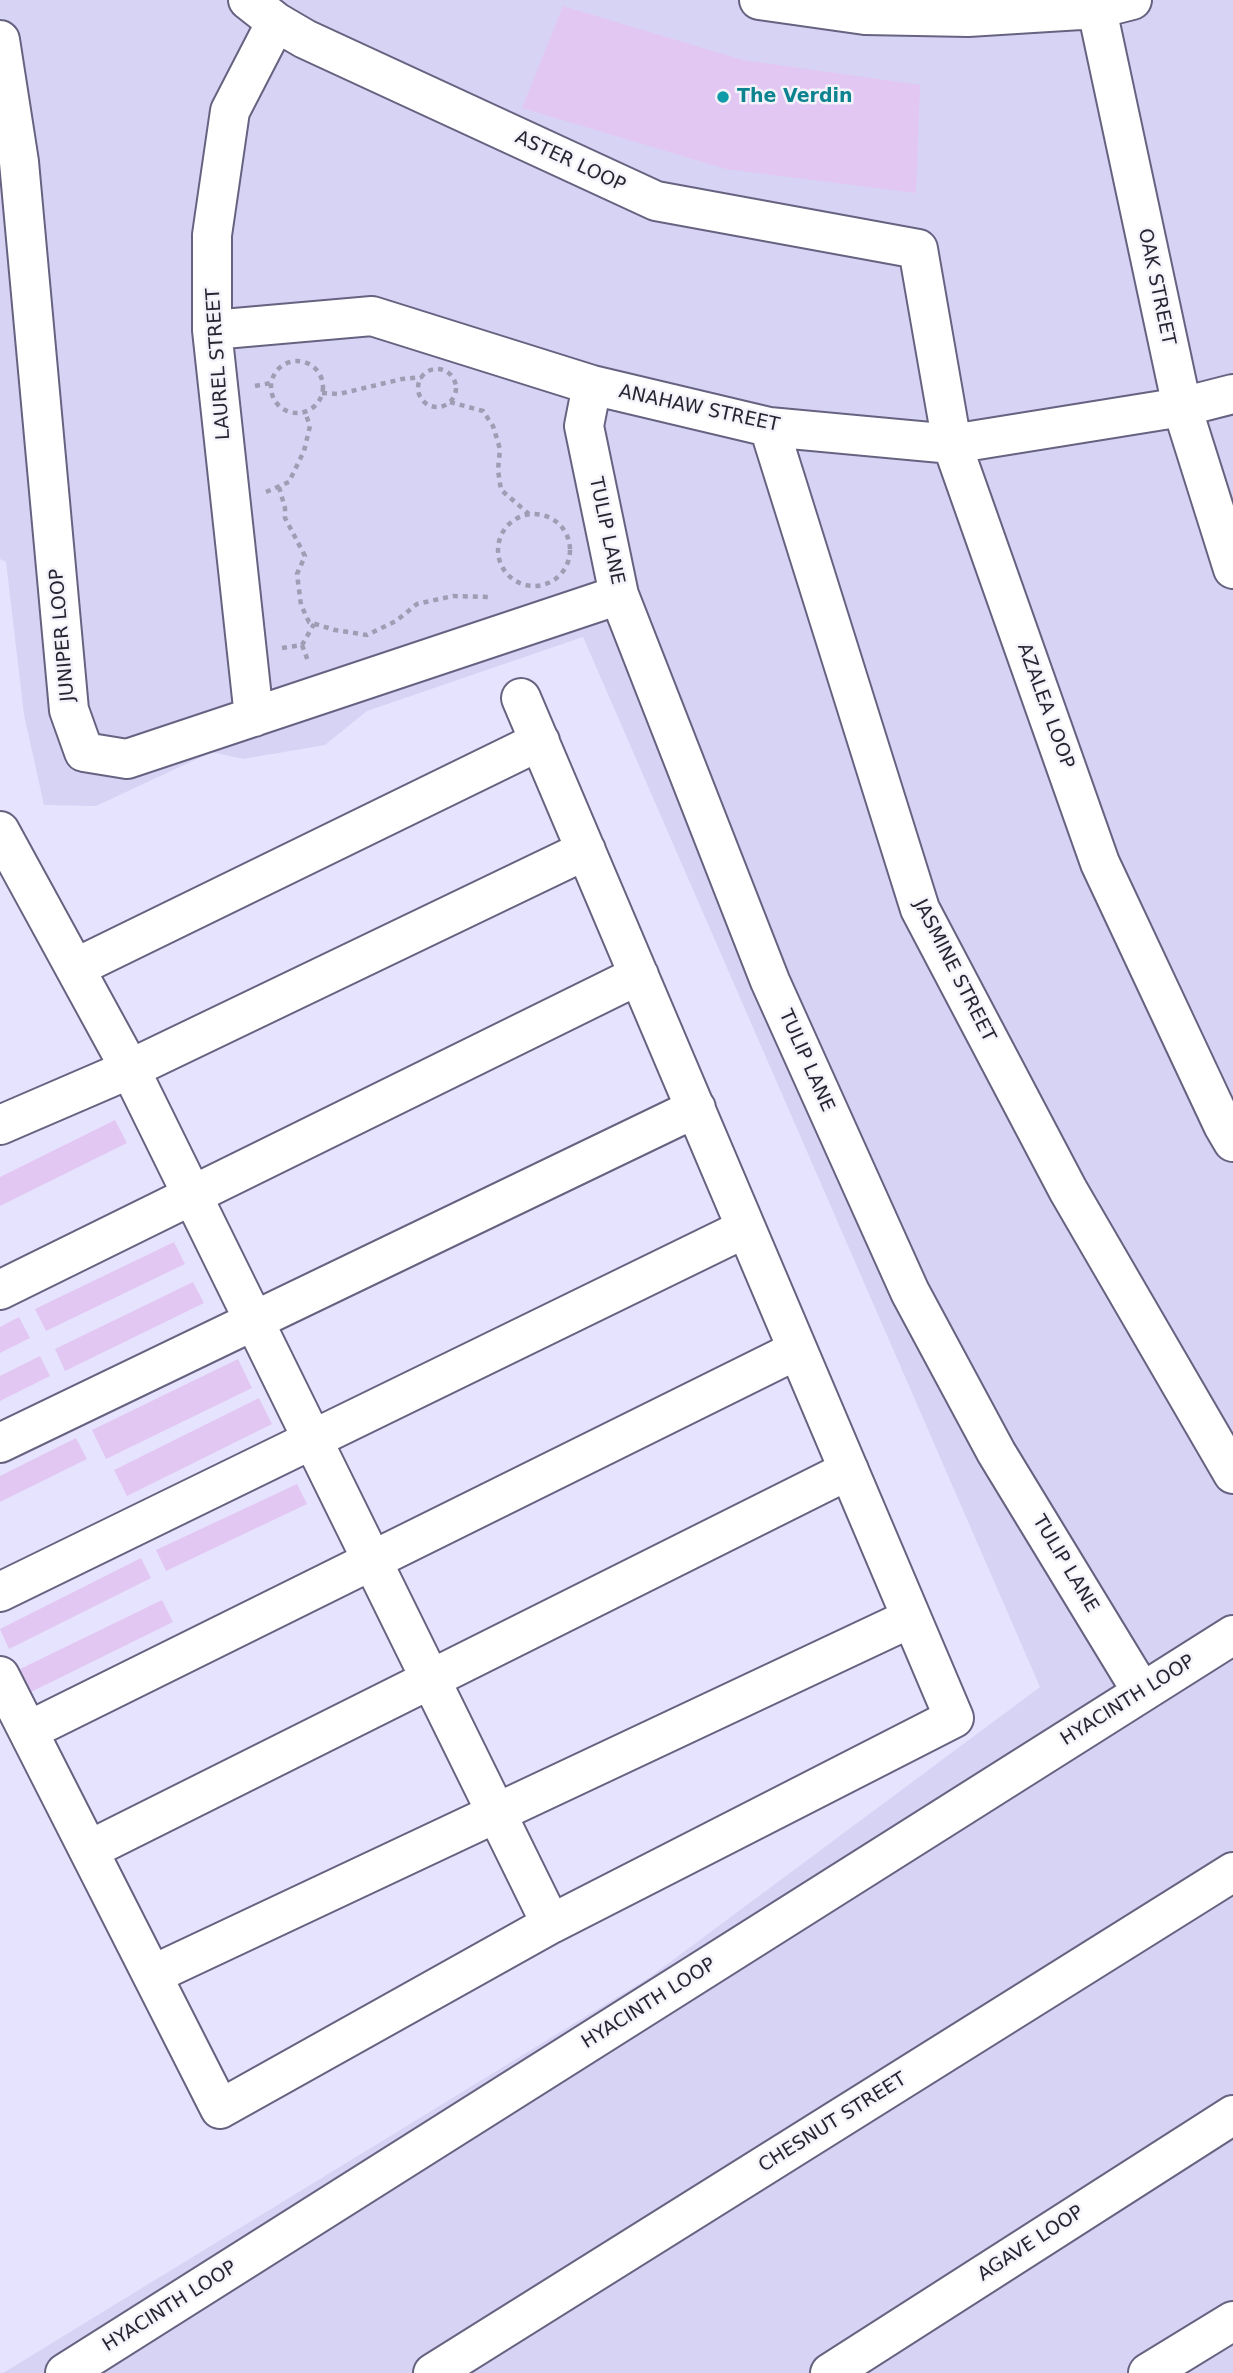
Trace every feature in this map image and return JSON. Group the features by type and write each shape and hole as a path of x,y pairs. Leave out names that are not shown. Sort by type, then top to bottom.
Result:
{"street":[{"path":"759,0 865,15 968,17 1108,3"},
{"name":"OAK STREET","path":"1108,3 1182,407 1233,569"},
{"name":"ASTER LOOP","path":"262,11 318,45 656,201 918,249"},
{"name":"LAUREL STREET","path":"254,717 212,330 212,235 230,111 262,11"},
{"name":"JUNIPER LOOP","path":"0,40 19,162 69,710 84,752 127,759 619,595"},
{"name":"AZALEA LOOP","path":"918,249 952,444 1100,863 1233,1142"},
{"name":"ANAHAW STREET","path":"212,330 372,316 592,385 769,427 952,444 1182,407 1233,394"},
{"name":"TULIP LANE","path":"592,385 584,426 619,595 770,981 910,1292 996,1452 1142,1692"},
{"name":"JASMINE STREET","path":"769,427 920,909 1068,1190 1233,1474"},
{"path":"0,1676 220,2109 551,1924 954,1718 521,698"},
{"path":"75,968 540,741"},
{"path":"0,831 130,1069 551,1924"},
{"path":"0,1125 130,1069 586,850"},
{"path":"0,1290 639,975"},
{"path":"0,1443 696,1108"},
{"path":"0,1592 746,1228"},
{"path":"28,1731 797,1350"},
{"path":"89,1850 849,1470"},
{"path":"152,1975 911,1618"},
{"name":"HYACINTH LOOP","path":"65,2373 1233,1635"},
{"name":"CHESNUT STREET","path":"433,2373 1233,1872"},
{"name":"AGAVE LOOP","path":"830,2373 1233,2115"},
{"path":"1147,2373 1233,2321"}],"path":[{"path":"290,362 307,363 320,376 322,393 313,407 305,412 288,412 274,401 271,383 277,370 290,362"},
{"path":"322,393 339,394 422,377 439,369 450,374 456,385 454,398 439,407 427,404 419,389 422,377"},
{"path":"450,402 483,411 493,426 500,449 498,470 501,490 529,514"},
{"path":"230,495 268,492 289,482 304,451 310,426 305,412"},
{"path":"279,487 285,518 305,556 297,574 301,605 309,622 335,630 367,635 396,621 417,604 453,596 495,597"},
{"path":"516,590 546,584 555,580 566,568 570,550 565,530 558,523 540,514 529,514 509,523 498,542 500,565 515,582 526,586"}],"shaded area":[{"path":"0,0 1233,0 1233,2373 3,2373 650,1977 1040,1687 583,637 367,711 325,745 243,759 212,752 96,806 44,805 24,715 6,562 0,559"}],"building":[{"name":"The Verdin","path":"563,6 743,60 920,85 916,193 726,169 522,108"},
{"path":"115,1120 127,1143 0,1206 0,1177"},
{"path":"174,1242 185,1264 46,1331 35,1309"},
{"path":"193,1282 204,1303 65,1371 55,1349"},
{"path":"19,1317 30,1338 0,1353 0,1327"},
{"path":"40,1356 50,1376 0,1401 0,1376"},
{"path":"238,1359 252,1388 106,1459 92,1430"},
{"path":"259,1398 272,1424 127,1496 114,1470"},
{"path":"76,1438 87,1459 0,1502 0,1476"},
{"path":"297,1484 307,1504 166,1571 156,1550"},
{"path":"141,1558 151,1578 9,1649 0,1629"},
{"path":"162,1600 173,1622 29,1693 18,1670"}],"place":[{"name":"The Verdin","path":"723,97"}]}
